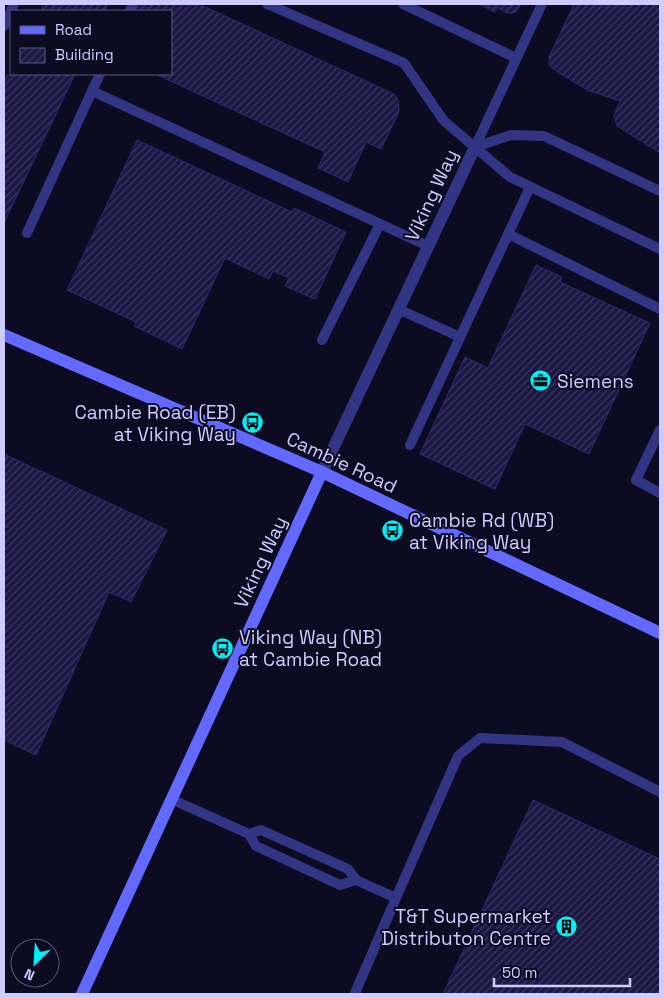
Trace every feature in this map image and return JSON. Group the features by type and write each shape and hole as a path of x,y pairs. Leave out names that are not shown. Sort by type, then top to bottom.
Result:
{"main road":[{"name":"Cambie Road","path":"4,335 322,472 660,633"},
{"name":"Viking Way","path":"82,994 322,472"}],"street":[{"name":"Viking Way","path":"322,472 475,146"}],"lane":[{"path":"267,4 404,63 444,121 510,177 660,249"},
{"path":"403,4 516,58"},
{"path":"475,146 542,4"},
{"path":"4,26 10,13"},
{"path":"27,234 100,75"},
{"path":"92,91 428,246"},
{"path":"475,146 511,135 544,136 660,191"},
{"path":"410,445 530,187"},
{"path":"322,340 380,224"},
{"path":"508,234 660,309"},
{"path":"398,309 460,337"},
{"path":"660,430 636,480 660,493"},
{"path":"355,993 458,756 480,738 562,742 660,792"},
{"path":"171,799 249,834 256,846 340,884 356,880"},
{"path":"249,834 261,830 348,868 356,880 396,898"}],"building":[{"path":"41,4 108,4 105,10 41,10 43,6"},
{"path":"137,4 199,4 394,94 398,100 399,112 381,149 366,142 348,182 318,168 325,152 157,75 172,75 172,10 134,10"},
{"path":"479,4 521,4 516,12 507,13 497,8 495,12"},
{"path":"574,4 660,4 660,153 617,126 614,115 620,101 587,90 553,69 549,64 549,57"},
{"path":"7,75 75,75 4,223 4,82"},
{"path":"137,140 292,212 294,208 346,232 315,299 285,286 289,278 273,271 269,279 225,258 182,349 134,326 136,322 67,290"},
{"path":"536,265 562,277 560,282 650,323 589,454 525,424 495,489 420,454 465,357 488,368"},
{"path":"4,454 167,530 131,602 109,592 36,755 4,740"},
{"name":"T&T Supermarket Distributon Centre","path":"533,800 660,859 660,994 443,994"}],"place":[{"name":"Siemens","path":"541,381"},
{"name":"Cambie Road (EB) at Viking Way","path":"252,423"},
{"name":"Cambie Rd (WB) at Viking Way","path":"393,531"},
{"name":"Viking Way (NB) at Cambie Road","path":"223,648"},
{"name":"T&T Supermarket Distributon Centre","path":"567,927"}]}
